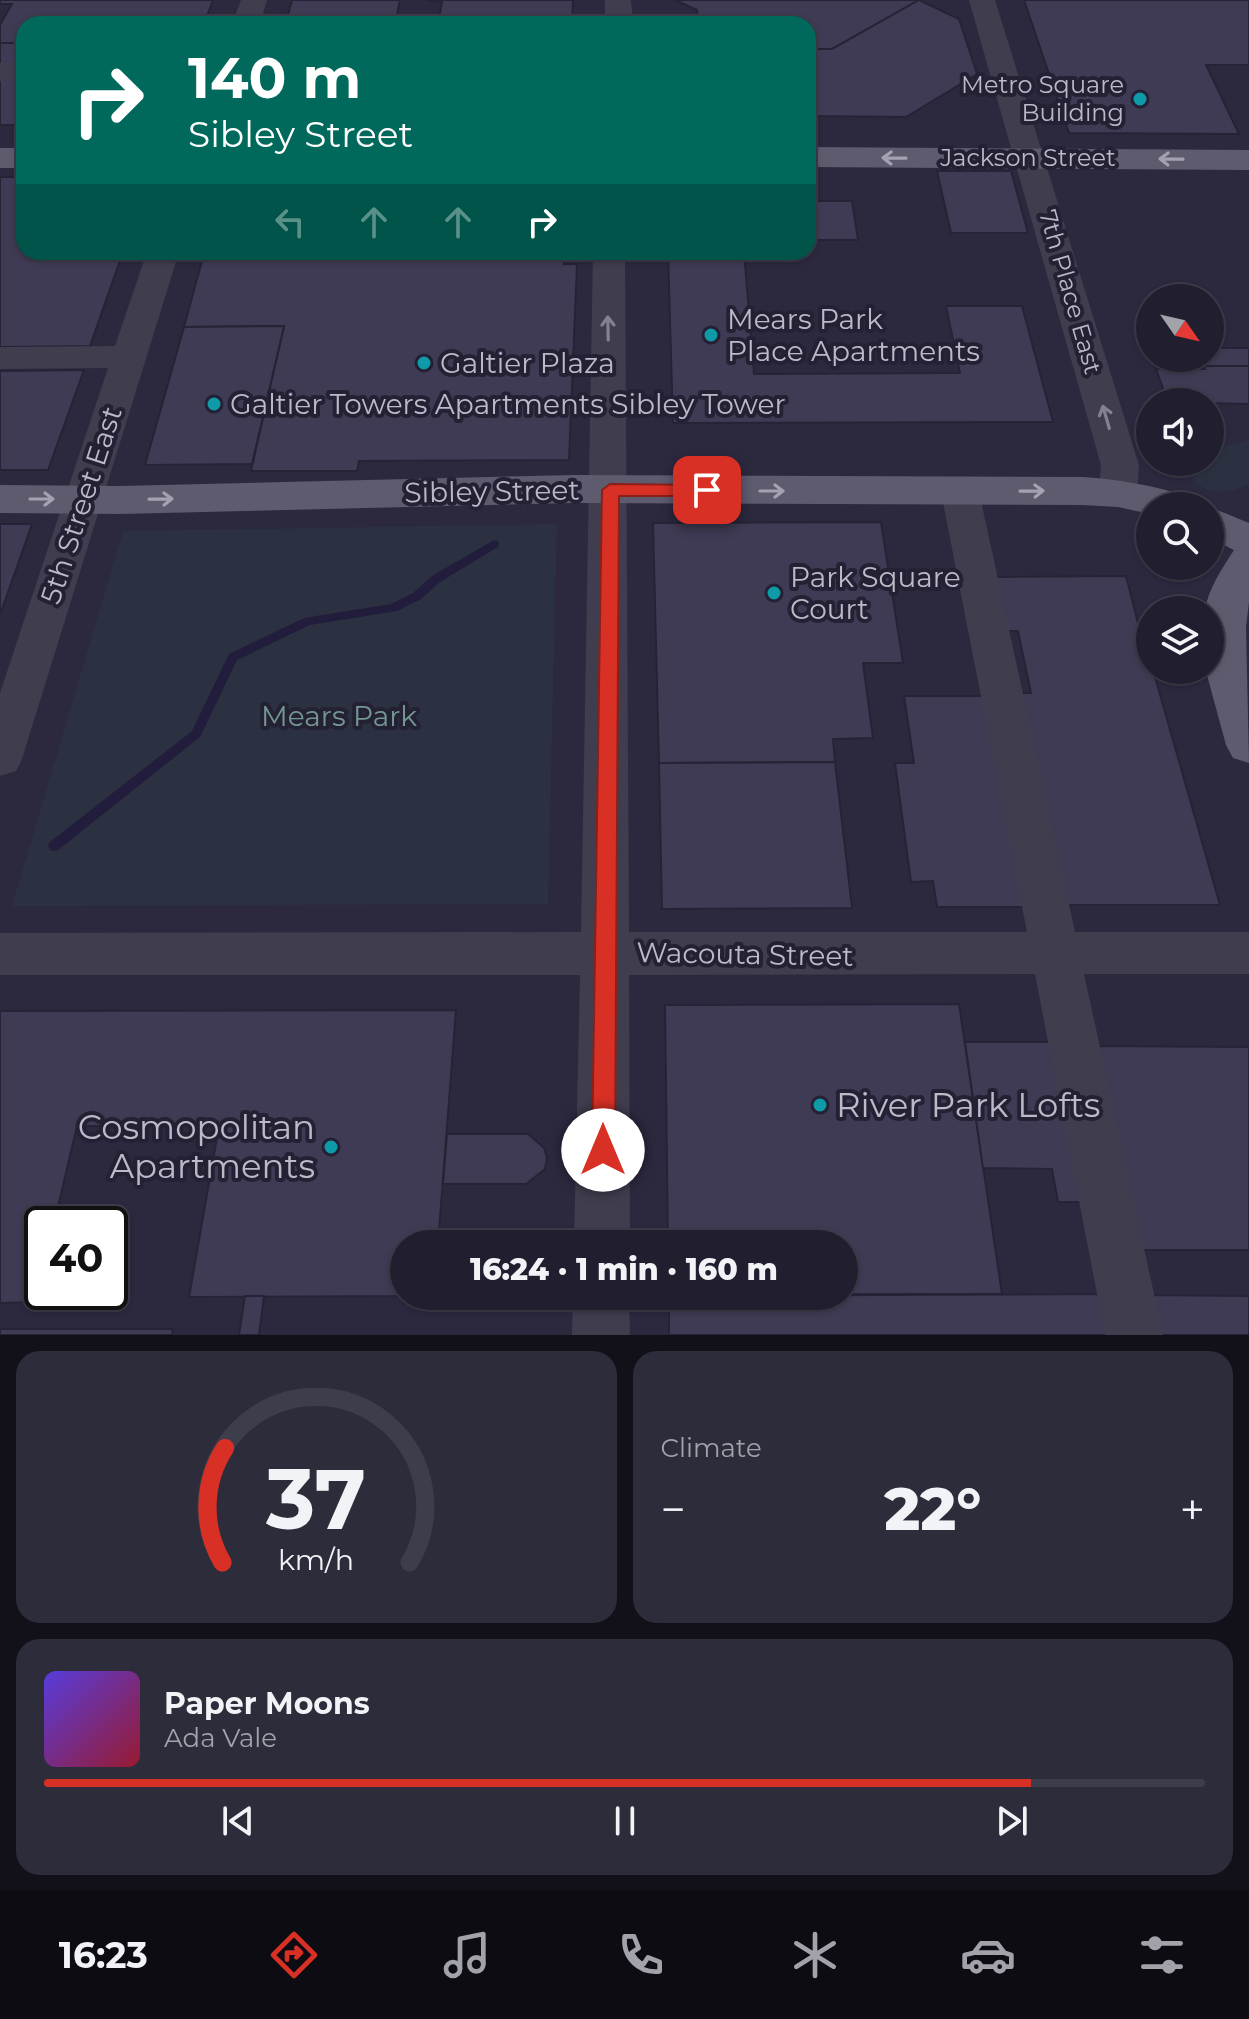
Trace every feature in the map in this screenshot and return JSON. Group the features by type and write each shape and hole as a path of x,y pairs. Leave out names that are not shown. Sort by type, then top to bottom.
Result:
{"main road":[{"name":"Jackson Street","path":"816,157 1249,160"},
{"name":"Sibley Street","path":"0,499 610,490 1118,493 1136,497"},
{"path":"1224,528 1249,540"},
{"path":"1249,560 1235,583 1224,636 1231,687 1249,745"}],"street":[{"name":"7th Place East","path":"982,0 1120,465 1118,493"},
{"name":"5th Street East","path":"0,759 16,658 83,499 160,260"},
{"path":"602,1230 610,490 609,260"},
{"path":"0,358 128,357"},
{"path":"960,492 1134,1335"},
{"name":"Wacouta Street","path":"0,954 1249,953"},
{"path":"601,1310 601,1335"}],"green space":[{"path":"1249,440 1249,484 1222,492 1195,483 1192,476 1224,476 1224,446"},
{"name":"Mears Park","path":"557,524 548,904 12,906 123,531"}],"building":[{"path":"0,0 213,0 207,16 16,16 16,43 0,43 0,25 12,4 0,4"},
{"path":"292,0 400,0 397,16 288,16"},
{"path":"426,0 573,0 572,16 439,16 442,2"},
{"path":"675,0 919,0 832,49 816,49 816,16 697,16 697,10"},
{"path":"919,0 959,19 977,74 906,117 816,116 816,49 832,49"},
{"name":"Metro Square Building","path":"1024,0 1249,0 1249,65 1206,65 1239,134 1069,133"},
{"path":"0,43 16,43 16,66 0,66"},
{"path":"16,75 16,125 0,125 0,76"},
{"path":"937,171 1011,171 1028,233 951,233"},
{"path":"0,177 16,177 16,260 120,260 90,346 0,347"},
{"name":"Mears Park Place Apartments","path":"816,201 852,201 858,240 816,240"},
{"name":"Galtier Plaza","path":"202,260 564,260 564,264 577,264 569,460 359,461 357,471 251,471 284,326 184,327"},
{"name":"Mears Park Place Apartments","path":"668,260 745,260 754,374 960,373 946,306 1022,306 1053,422 673,423"},
{"name":"Galtier Towers Apartments Sibley Tower","path":"284,326 252,464 145,465 184,327"},
{"path":"1224,348 1249,348 1249,366 1224,367"},
{"path":"1224,366 1249,366 1249,404 1224,403 1224,388 1163,388 1157,372 1224,372"},
{"path":"84,370 48,470 0,470 0,371"},
{"name":"Park Square Court","path":"881,522 903,663 863,663 873,738 833,739 835,762 659,763 653,523"},
{"path":"0,524 32,524 0,615"},
{"path":"1126,576 1136,615 1136,684 1157,684 1220,905 1052,905 1009,693 1031,693 1018,631 1004,631 993,577"},
{"path":"904,696 995,696 1035,907 937,907 933,881 911,882 895,763 914,763"},
{"path":"835,762 852,908 662,909 659,763"},
{"name":"River Park Lofts","path":"959,1004 1002,1294 858,1294 858,1230 668,1230 665,1005"},
{"name":"Cosmopolitan Apartments","path":"456,1010 439,1230 390,1230 390,1296 189,1297 219,1126 77,1126 58,1206 24,1206 24,1302 0,1303 0,1011"},
{"path":"965,1042 1065,1042 1095,1202 1058,1202 1052,1169 983,1168"},
{"path":"1089,1046 1249,1047 1249,1250 1130,1250"},
{"path":"447,1134 528,1134 544,1148 547,1158 545,1169 526,1184 443,1184"},
{"path":"1112,1294 1120,1335 669,1335 669,1310 858,1310 858,1295"},
{"path":"1143,1295 1249,1296 1249,1335 1151,1335"},
{"path":"245,1296 264,1296 259,1335 239,1335"},
{"path":"0,1329 173,1329 172,1335 0,1335"}],"waterway":[{"path":"54,846 196,734 233,657 308,621 393,608 417,596 436,579 494,544"}],"place":[{"name":"Metro Square Building","path":"1140,99"},
{"name":"Mears Park Place Apartments","path":"711,335"},
{"name":"Galtier Plaza","path":"424,363"},
{"name":"Galtier Towers Apartments Sibley Tower","path":"214,404"},
{"name":"Park Square Court","path":"774,593"},
{"name":"River Park Lofts","path":"820,1105"},
{"name":"Cosmopolitan Apartments","path":"331,1147"}],"route":[{"path":"603,1150 610,490 707,490"}]}
